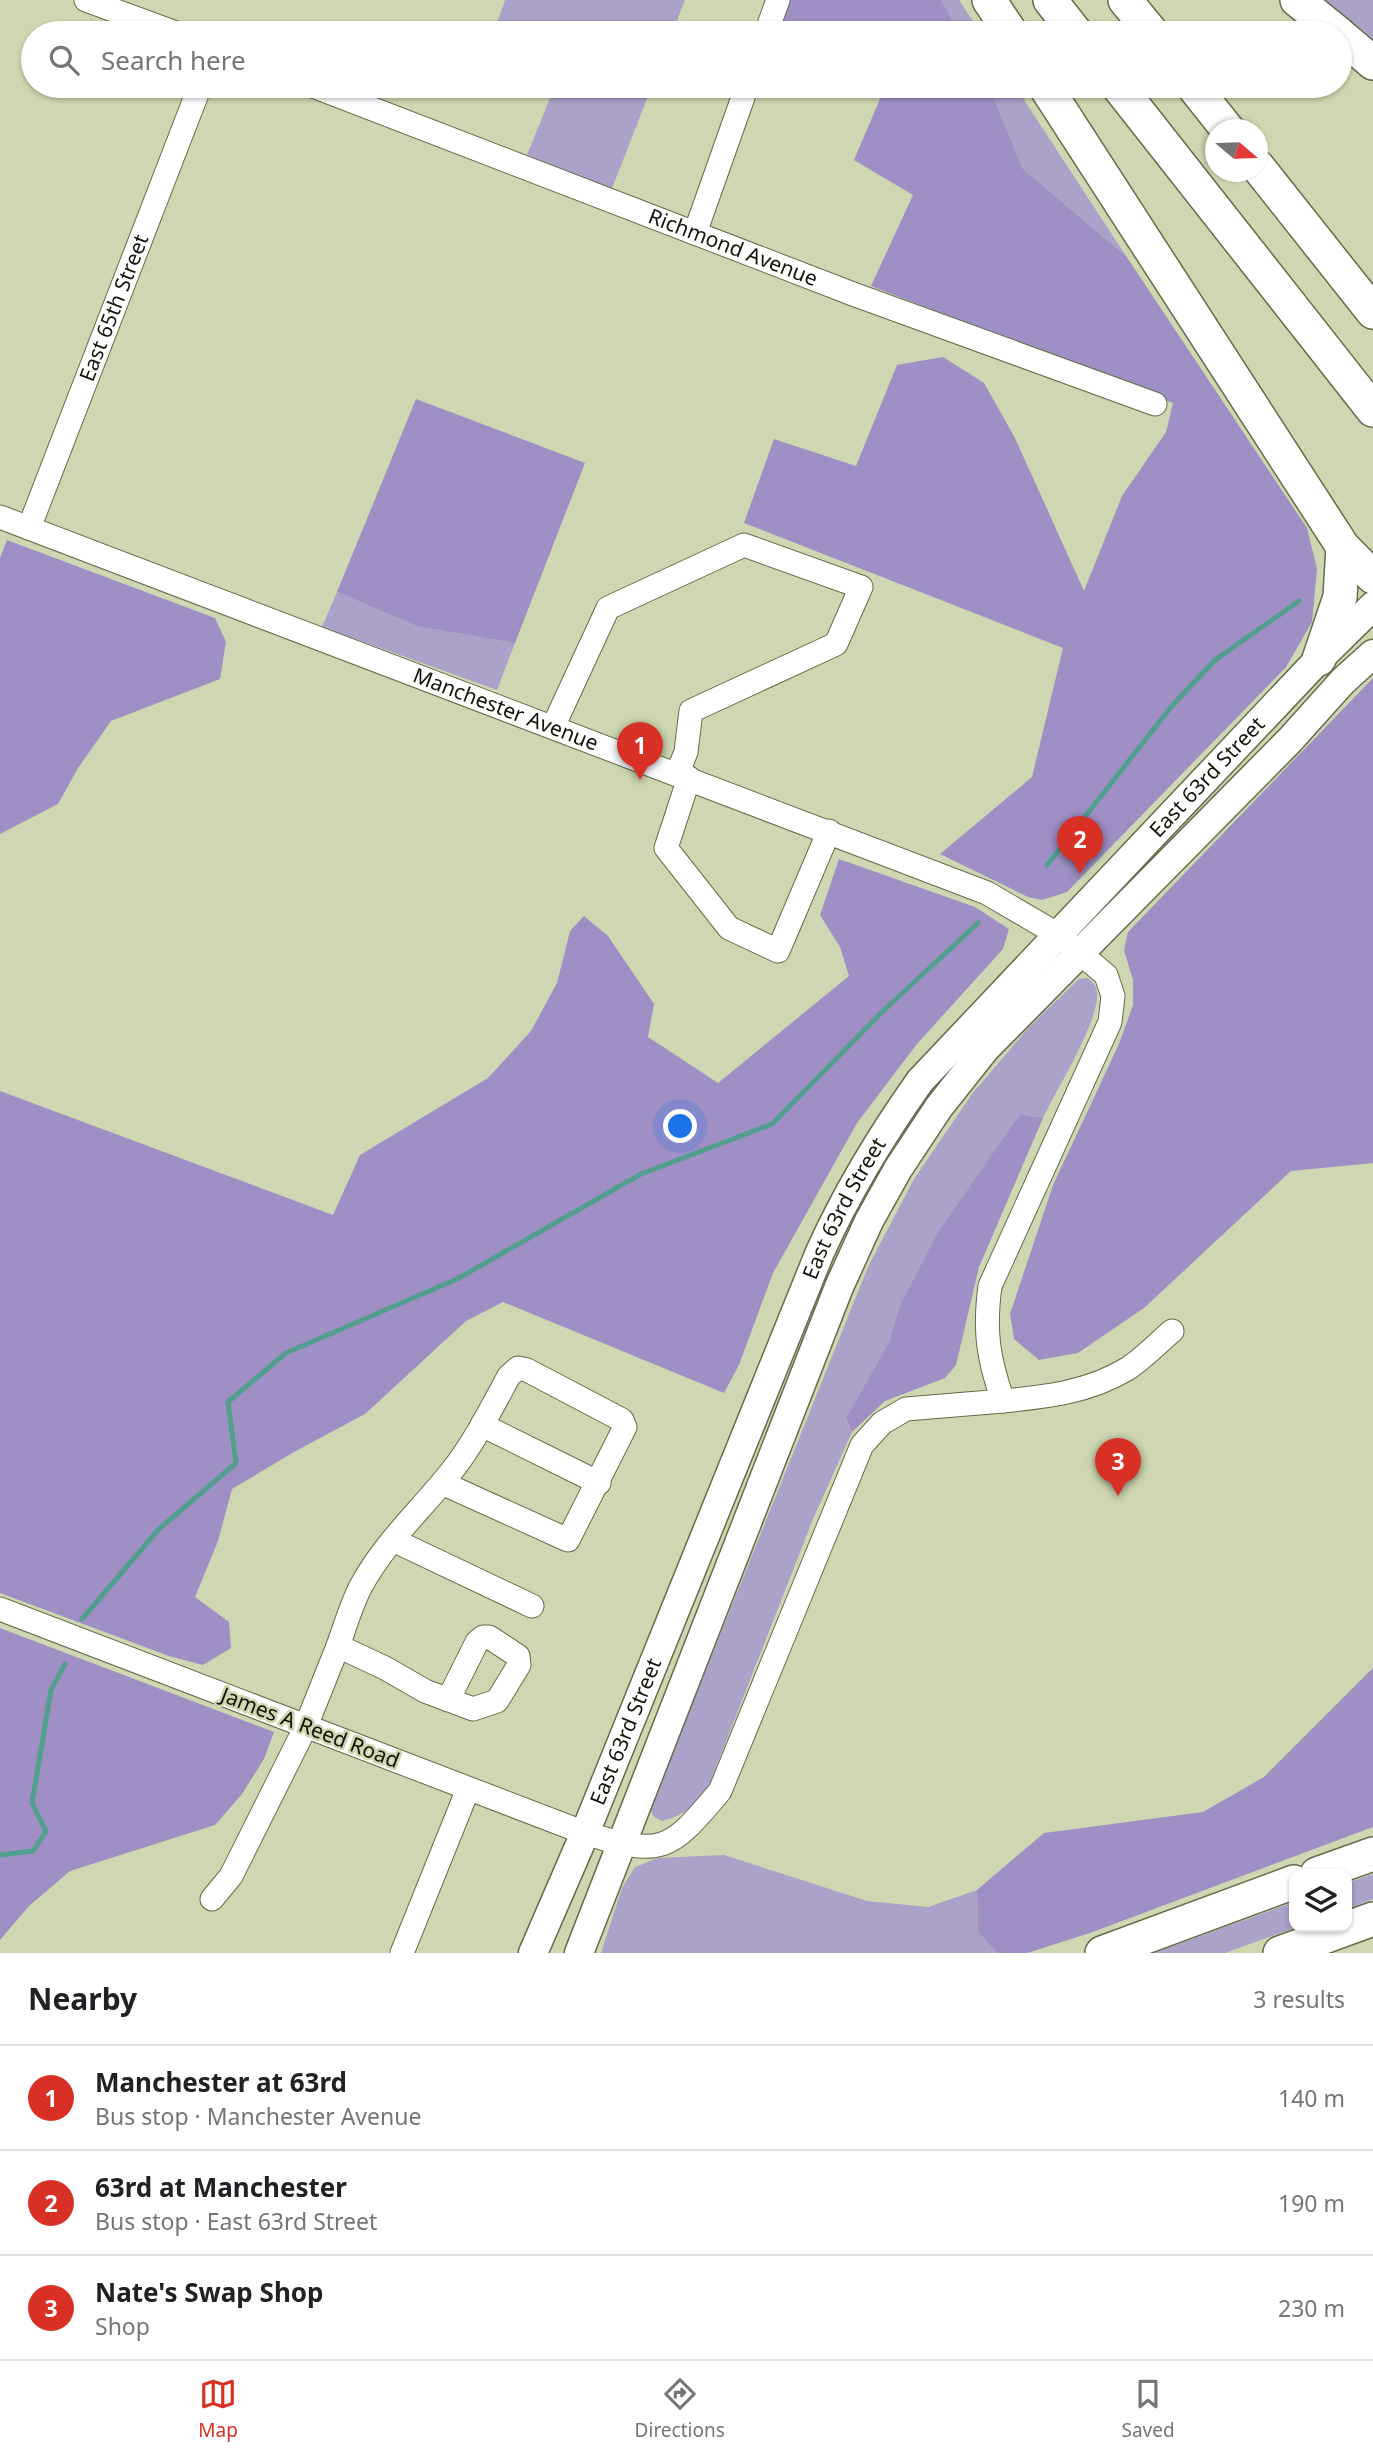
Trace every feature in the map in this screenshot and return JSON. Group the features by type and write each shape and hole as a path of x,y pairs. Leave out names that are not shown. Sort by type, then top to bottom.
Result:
{"highway":[{"path":"989,0 1003,21"},
{"path":"1050,0 1067,21"},
{"path":"1125,0 1142,21"},
{"path":"1297,0 1323,21"},
{"path":"1352,45 1373,62"},
{"path":"1053,98 1343,547 1373,577"},
{"path":"1127,98 1373,410"},
{"path":"1203,98 1219,119"},
{"path":"1268,180 1373,312"},
{"path":"1319,659 1340,597 1343,547"},
{"path":"1331,1869 1373,1854"},
{"path":"1102,1953 1289,1884"},
{"path":"1280,1953 1373,1919"}],"main road":[{"name":"East 63rd Street","path":"533,1953 585,1833 820,1252 846,1195 877,1141 920,1081 1319,659 1373,607"},
{"name":"East 63rd Street","path":"579,1953 839,1287 869,1221 898,1169 946,1097 985,1049 1290,740 1343,681 1373,654"}],"street":[{"path":"86,0 143,21"},
{"path":"770,21 778,0"},
{"name":"East 65th Street","path":"29,528 195,98"},
{"name":"Richmond Avenue","path":"344,98 695,233 1154,404"},
{"path":"695,233 743,98"},
{"name":"Manchester Avenue","path":"0,517 987,893 1057,934 1106,975 1114,996 1110,1022 990,1286 985,1323 989,1362 1003,1401"},
{"path":"553,727 608,608 744,545 861,587 836,644 691,710 683,776 666,848 729,928 778,951 829,831"},
{"name":"James A Reed Road","path":"0,1609 585,1833 646,1849 670,1842 697,1819 720,1791 862,1445 882,1423 906,1409 1054,1396 1097,1384 1128,1368 1172,1331"},
{"path":"212,1899 231,1875 306,1726 361,1587 393,1540 442,1482 482,1425 509,1376 518,1368 527,1370 622,1420 625,1427 568,1540 442,1482"},
{"path":"482,1425 599,1483"},
{"path":"393,1540 532,1606"},
{"path":"338,1646 448,1700"},
{"path":"402,1953 468,1788"}],"shaded area":[{"path":"505,0 685,0 677,21 498,21"},
{"path":"778,0 941,0 953,21 779,21 772,16"},
{"path":"941,0 959,0 973,21 953,21"},
{"path":"1313,0 1373,0 1373,49 1352,32 1352,21 1339,21"},
{"path":"550,98 647,98 611,191 527,155"},
{"path":"994,98 1023,98 1126,256 1023,169"},
{"path":"994,98 1023,169 1126,256 1307,528 1317,569 1312,622 1286,667 1067,892 1042,900 1028,897 940,854 1032,777 1063,648 744,523 774,439 856,466 897,365 943,357 984,383 1015,438 1084,591 1122,496 1166,432 1173,403 871,286 913,195 854,160 880,99"},
{"path":"416,399 585,463 515,643 416,626 337,592"},
{"path":"7,540 215,618 226,642 220,679 111,721 78,768 58,804 0,834 0,558"},
{"path":"337,592 416,626 515,643 497,690 322,627"},
{"path":"1373,678 1373,1163 1291,1171 1144,1308 1078,1353 1039,1360 1014,1339 1010,1314 1053,1185 1119,1044 1133,1005 1133,980 1124,950 1128,932"},
{"path":"839,859 975,907 1009,929 1003,949 917,1044 857,1123 773,1273 739,1365 724,1393 503,1302 466,1321 365,1414 232,1489 218,1541 195,1597 229,1622 231,1648 203,1665 169,1656 0,1593 0,1091 333,1215 360,1155 488,1078 531,1031 557,983 570,931 584,916 608,936 654,1004 648,1037 718,1083 849,976 840,947 820,915"},
{"path":"1088,978 1097,991 1095,1009 1083,1040 1043,1118 1020,1114 899,1308 889,1342 846,1418 852,1432 813,1519 707,1790 693,1806 682,1813 662,1821 654,1817 650,1809 868,1267 914,1179 972,1094 1030,1026 1079,979"},
{"path":"1020,1114 1043,1118 979,1267 956,1365 945,1378 885,1401 852,1432 846,1418 889,1342 899,1308 937,1234"},
{"path":"0,1628 274,1732 264,1759 242,1794 215,1825 70,1871 29,1906 0,1940"},
{"path":"1373,1668 1373,1827 1090,1933 1027,1953 997,1953 978,1932 977,1890 1044,1833 1203,1812 1264,1777"},
{"path":"724,1855 867,1901 928,1907 977,1890 978,1932 997,1953 601,1953 622,1888 635,1867 658,1858"},
{"path":"1373,1874 1373,1899 1352,1907 1352,1881"},
{"path":"1289,1904 1289,1930 1225,1953 1154,1953"}],"waterway":[{"path":"1047,865 1171,707 1215,660 1299,601"},
{"path":"82,1619 159,1529 236,1463 228,1402 286,1353 457,1279 641,1174 772,1124 883,1011 978,923"},
{"path":"0,1855 33,1851 46,1831 32,1803 51,1690 65,1664"}],"place":[{"name":"Manchester at 63rd","path":"640,780"},
{"name":"63rd at Manchester","path":"1080,874"},
{"name":"Nate's Swap Shop","path":"1118,1496"}]}
